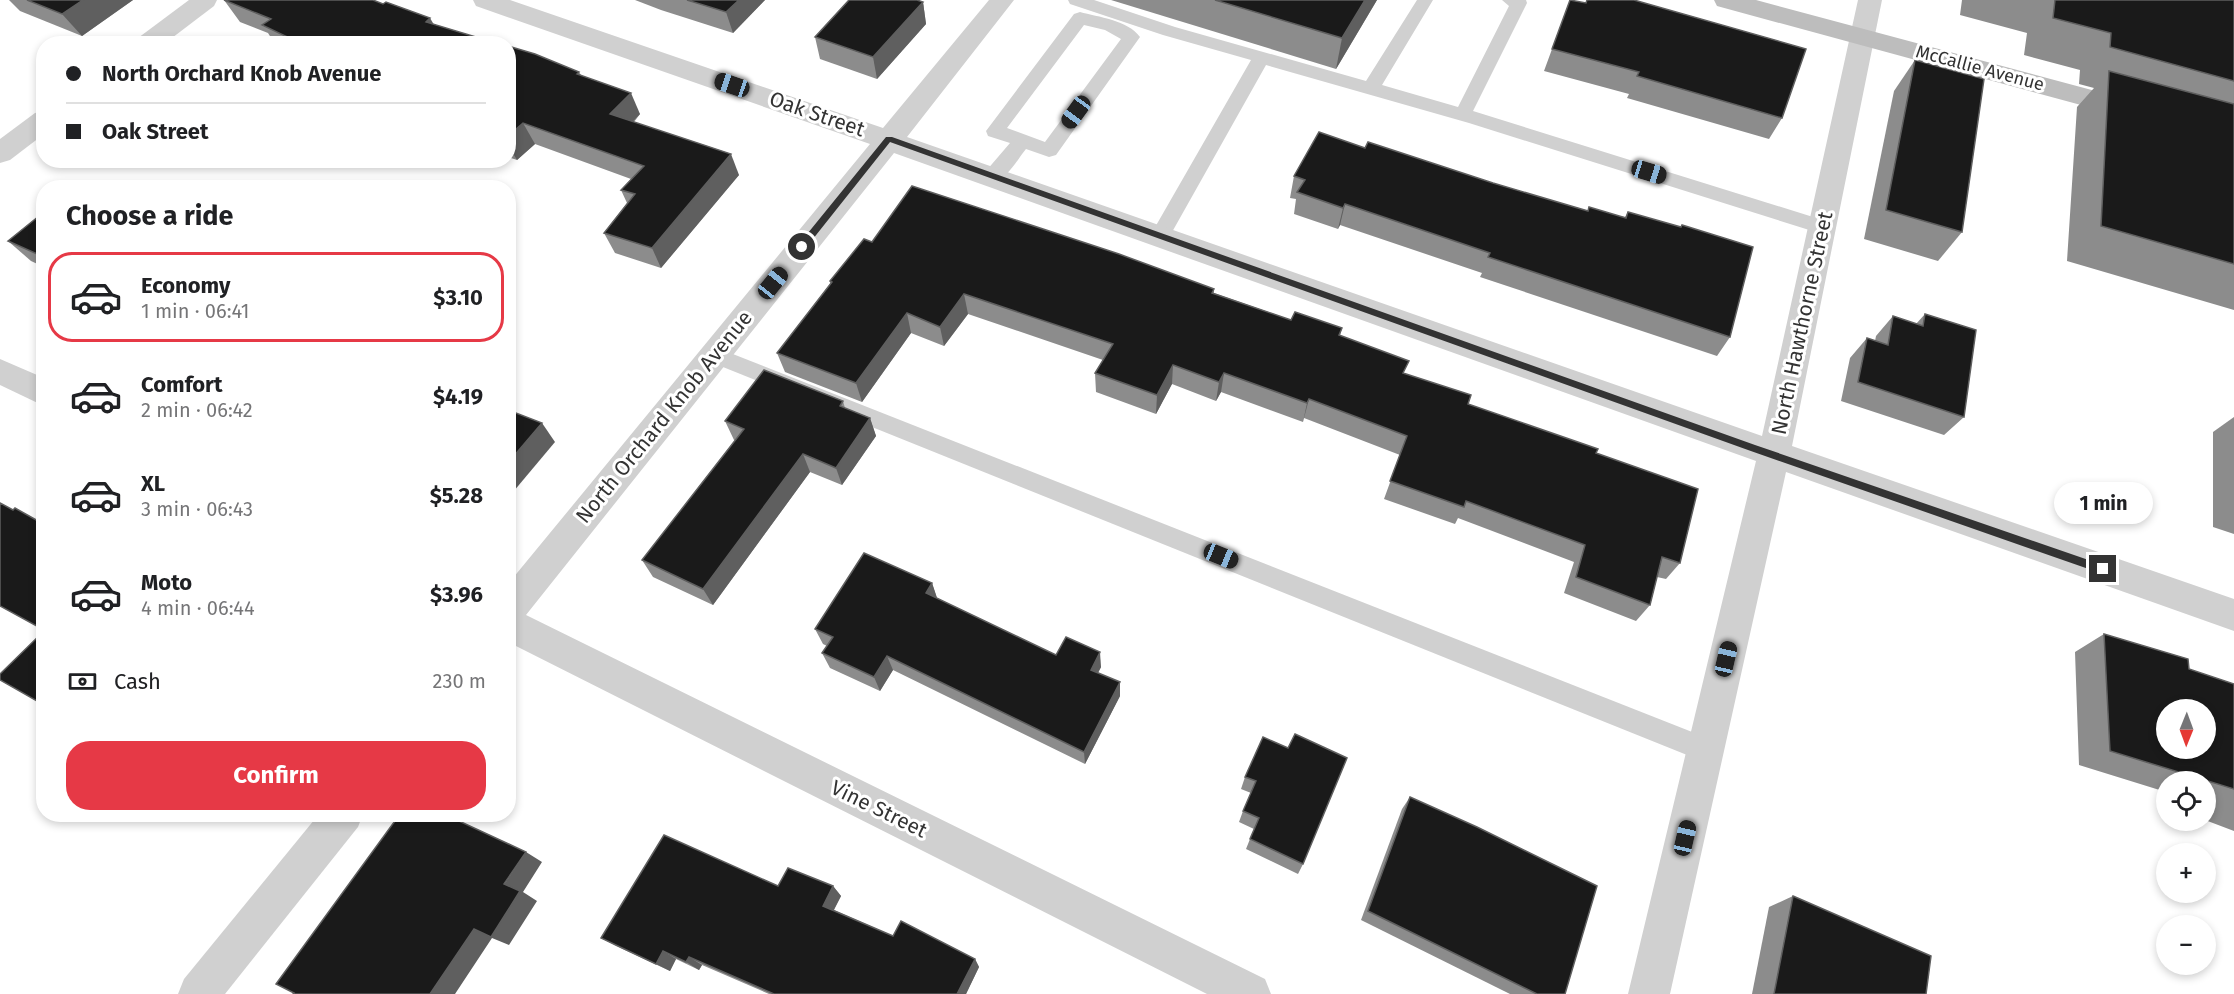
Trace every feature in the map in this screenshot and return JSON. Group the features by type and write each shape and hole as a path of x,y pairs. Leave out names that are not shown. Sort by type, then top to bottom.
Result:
{"main road":[{"name":"McCallie Avenue","path":"1726,0 2155,116"}],"street":[{"path":"158,36 205,0"},
{"name":"Oak Street","path":"485,0 889,139 1774,455 2234,615"},
{"name":"North Orchard Knob Avenue","path":"516,601 1002,0"},
{"name":"North Hawthorne Street","path":"1649,994 1774,455 1870,0"},
{"path":"0,153 36,126"},
{"path":"0,371 36,389"},
{"name":"Vine Street","path":"516,628 1250,994"},
{"path":"199,994 338,822"}],"lane":[{"path":"1076,0 1116,20 1131,37 1049,150 995,131 1080,18 1116,20 1262,57 1463,114 1822,227"},
{"path":"1371,88 1425,0"},
{"path":"1463,114 1519,3 1510,0"},
{"path":"1160,236 1262,57"},
{"path":"993,176 1023,140"},
{"path":"715,355 1706,750"}],"building":[{"path":"27,0 83,0 62,14"},
{"path":"224,0 373,0 383,4 386,2 430,18 426,22 472,36 285,36 262,25 271,19"},
{"path":"687,0 739,0 726,12"},
{"path":"849,0 917,0 923,2 873,57 815,37"},
{"path":"1215,0 1365,0 1342,38"},
{"path":"1570,0 1586,3 1587,0 1634,0 1806,49 1782,118 1637,76 1639,72 1552,49"},
{"path":"2055,0 2234,0 2234,81 2110,47 2111,33 2053,18"},
{"path":"516,48 579,72 577,74 631,93 610,114 731,154 652,248 604,233 635,194 621,190 644,166 523,123 516,129"},
{"path":"1915,60 1984,79 1962,232 1886,210"},
{"path":"2109,71 2234,104 2234,264 2101,226"},
{"path":"1319,132 1365,148 1368,142 1588,211 1589,207 1626,218 1628,212 1681,227 1682,225 1753,247 1730,337 1488,257 1490,253 1345,204 1343,208 1297,192 1305,180 1294,176"},
{"path":"912,186 1119,254 1214,289 1212,293 1291,320 1295,312 1342,328 1339,335 1409,361 1403,373 1471,395 1468,404 1598,449 1596,453 1698,489 1680,563 1662,557 1650,605 1576,577 1585,545 1466,501 1464,507 1390,481 1407,436 1309,399 1307,403 1224,373 1219,382 1173,365 1157,395 1095,373 1113,344 964,294 940,327 907,313 856,383 777,353 864,239 872,242"},
{"path":"36,218 36,253 8,241"},
{"path":"1925,314 1976,330 1964,417 1858,382 1867,338 1888,345 1893,316 1923,326"},
{"path":"764,370 843,401 840,406 870,418 836,468 803,454 703,589 642,560 744,429 725,421"},
{"path":"516,413 542,423 516,454"},
{"path":"0,503 13,510 15,508 36,520 36,626 0,606"},
{"path":"864,553 932,583 926,593 1056,655 1066,637 1100,652 1091,670 1120,682 1084,752 887,656 874,677 822,653 833,637 815,629"},
{"path":"2104,634 2188,659 2189,669 2234,684 2234,789 2216,783 2216,771 2175,771 2110,751"},
{"path":"36,639 36,700 0,680 0,674"},
{"path":"1295,734 1347,758 1303,864 1250,839 1259,818 1243,811 1256,781 1245,777 1263,737 1288,748"},
{"path":"1410,797 1597,886 1565,994 1537,994 1368,911"},
{"path":"394,822 461,822 526,852 504,884 520,891 491,937 474,929 430,994 293,994 276,984"},
{"path":"664,835 778,886 788,868 833,886 823,906 893,936 901,921 975,959 957,994 774,994 689,957 686,962 663,951 656,964 601,938"},
{"path":"1793,896 1931,956 1926,994 1774,994"}],"route":[{"path":"802,247 889,139 1752,447 2103,569"}]}
